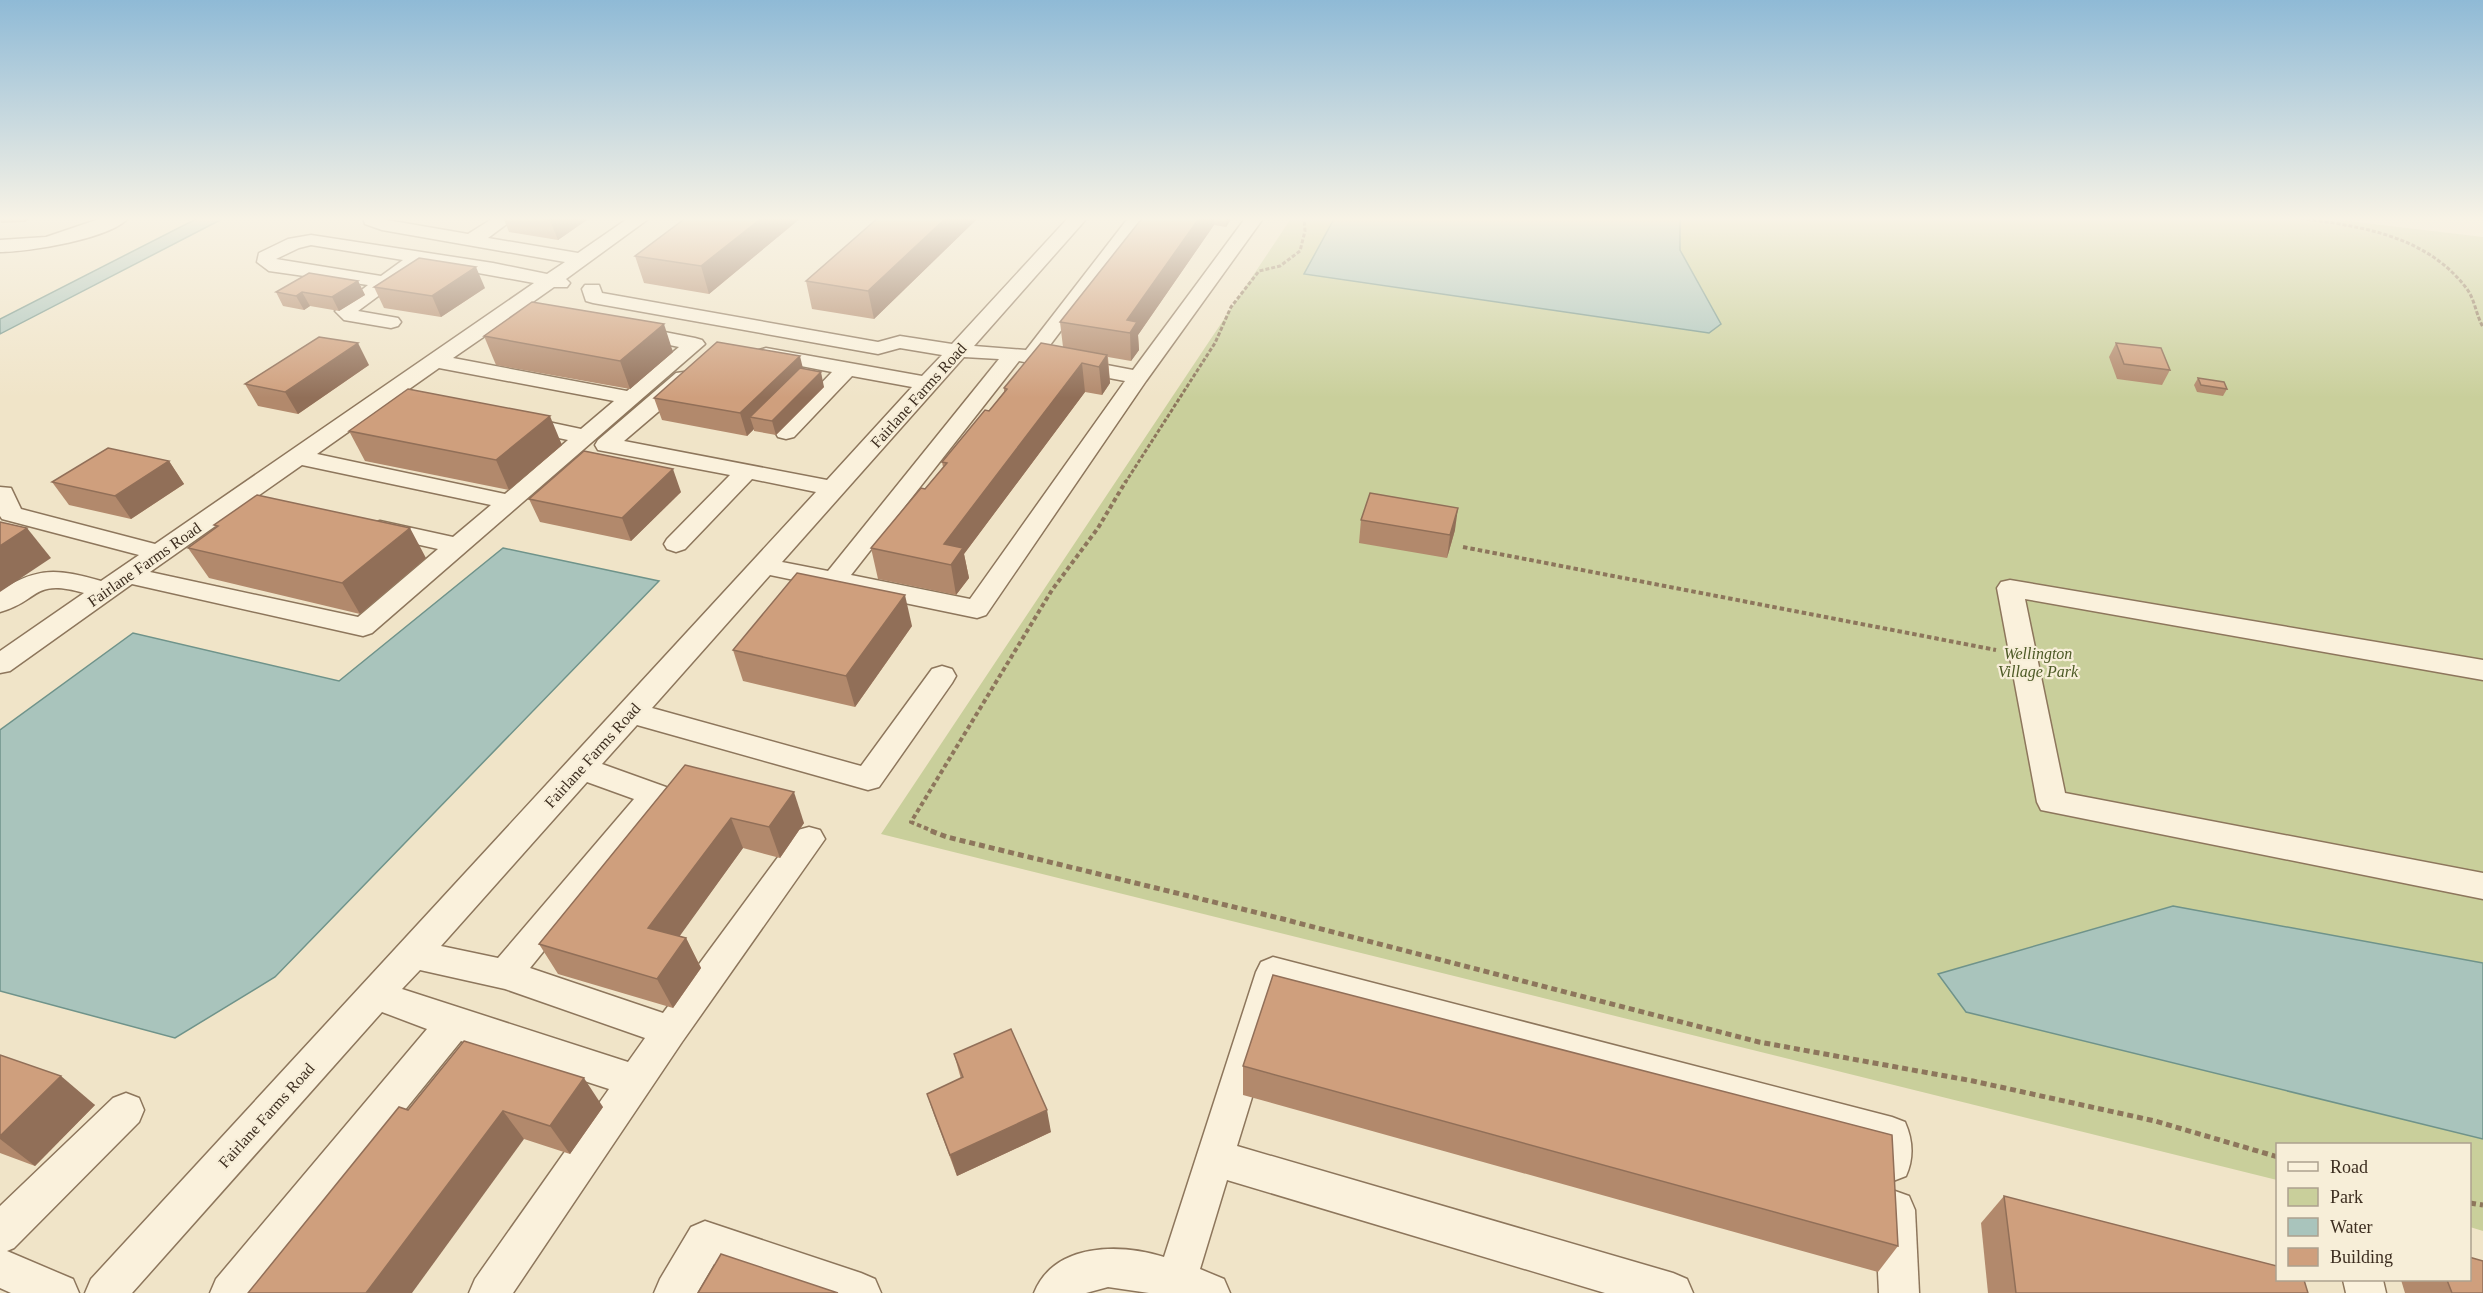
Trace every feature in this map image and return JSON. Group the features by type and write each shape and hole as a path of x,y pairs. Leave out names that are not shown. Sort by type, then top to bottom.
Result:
{"street":[{"path":"351,277 385,282"},
{"path":"391,277 345,311 351,316 391,322"},
{"path":"532,277 592,289 606,285 743,306 890,334 900,342"},
{"name":"Fairlane Farms Road","path":"0,664 554,277"},
{"name":"Fairlane Farms Road","path":"105,1293 1025,277"},
{"path":"834,580 1088,277"},
{"path":"764,566 977,609 1138,376 1211,277"},
{"path":"592,289 593,297 878,348 900,342 958,351 1023,355 1138,376"},
{"path":"510,309 579,322"},
{"path":"542,502 631,398 695,344 614,328"},
{"path":"128,575 363,627 510,501 596,441 715,351"},
{"path":"747,351 928,384"},
{"path":"436,361 631,398"},
{"path":"786,432 847,369"},
{"path":"386,396 419,402"},
{"path":"497,418 596,441 834,488"},
{"path":"297,457 510,501"},
{"path":"676,544 746,472"},
{"path":"3,493 11,514 160,553"},
{"path":"239,498 273,506"},
{"path":"354,523 458,546"},
{"path":"0,603 34,581 45,578 65,579 106,591"},
{"path":"2483,670 2010,588 2052,802 2483,886"},
{"path":"631,713 868,779 942,676"},
{"path":"505,974 655,795 581,768"},
{"path":"489,1293 670,1031 809,838"},
{"path":"413,954 505,974 670,1031"},
{"path":"1054,1293 1076,1275 1103,1266 1131,1269 1193,1288 1216,1158 1273,972 1892,1135 1899,1293"},
{"path":"375,995 635,1081"},
{"path":"230,1293 454,1023"},
{"path":"0,1234 126,1110"},
{"path":"1216,1158 1674,1293"},
{"path":"674,1293 705,1241 861,1293"},
{"path":"0,1268 59,1293"}],"path":[{"path":"1254,277 1231,307 1215,343 1132,470 1098,528 1052,590 911,822 947,837 1279,918 1759,1042 1973,1081 2156,1121 2276,1157"},
{"path":"2454,277 2469,291 2477,318 2483,327"},
{"path":"1463,546 2023,655"}],"green space":[{"name":"Wellington Village Park","path":"1252,277 2483,277 2483,1231 2471,1227 2471,1143 2276,1143 2276,1180 881,834"}],"water":[{"path":"82,277 109,277 0,334 0,319"},
{"path":"1327,277 1695,277 1721,324 1709,333"},
{"path":"503,548 659,581 275,977 175,1038 0,991 0,730 133,633 339,681"},
{"path":"2173,906 2483,963 2483,1139 1966,1012 1938,974"}],"building":[{"path":"301,277 336,277 358,281 332,297 302,292 296,296 276,292"},
{"path":"389,277 460,277 432,296 374,287"},
{"path":"810,277 883,277 868,291 806,281"},
{"path":"1095,277 1157,277 1127,320 1137,322 1130,333 1060,322"},
{"path":"532,302 664,324 620,361 484,336"},
{"path":"319,337 358,343 285,392 245,384"},
{"path":"717,342 800,356 740,413 654,398"},
{"path":"1041,343 1107,355 1099,367 1082,363 944,544 963,548 951,565 871,548 921,488 925,489 947,463 942,462 985,410 989,411 1007,389 1004,388"},
{"path":"2116,343 2161,348 2170,370 2124,364"},
{"path":"800,368 821,372 772,421 750,417"},
{"path":"2198,378 2224,382 2227,389 2201,385"},
{"path":"408,389 550,416 496,460 349,431"},
{"path":"108,448 169,461 115,496 52,482"},
{"path":"584,451 673,469 622,518 529,499"},
{"path":"1370,493 1458,508 1450,535 1361,520"},
{"path":"257,495 410,528 342,583 188,548 218,526 214,525"},
{"path":"0,522 27,528 0,546"},
{"path":"797,573 905,595 846,676 733,650"},
{"path":"685,765 794,792 769,827 731,818 648,928 686,938 657,979 539,944"},
{"path":"1273,975 1892,1135 1898,1246 1243,1066"},
{"path":"1011,1029 1047,1110 950,1155 927,1094 963,1077 954,1054"},
{"path":"464,1041 584,1078 550,1126 503,1111 366,1293 248,1293 399,1107 408,1110"},
{"path":"0,1055 61,1076 0,1136"},
{"path":"2004,1196 2276,1266 2276,1281 2304,1281 2308,1293 2016,1293"},
{"path":"721,1254 838,1293 698,1293"},
{"path":"2471,1258 2483,1261 2483,1293 2452,1293 2447,1281 2471,1281"}]}
